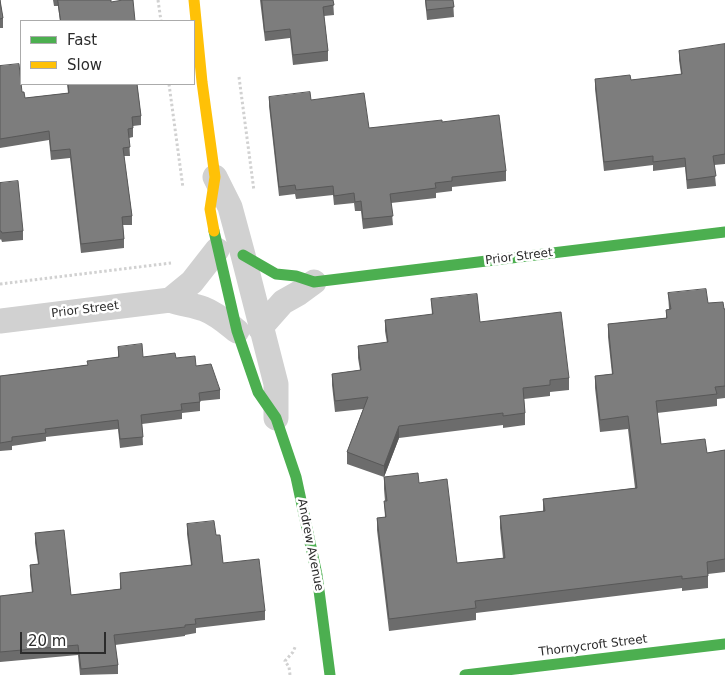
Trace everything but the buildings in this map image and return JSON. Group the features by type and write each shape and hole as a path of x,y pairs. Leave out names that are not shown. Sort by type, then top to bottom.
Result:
{"street":[{"name":"Andrew Avenue","path":"194,0 202,82 215,177 210,209 217,250 249,330 276,384 276,418 296,477 308,528 317,575 330,675"},
{"name":"Andrew Avenue","path":"215,177 230,207 243,254 249,330"},
{"name":"Prior Street","path":"243,254 276,274 296,276 314,282 725,232"},
{"path":"170,300 192,282 217,250"},
{"name":"Prior Street","path":"0,321 170,300 203,309 249,330 283,302 314,282"},
{"name":"Thornycroft Street","path":"465,675 725,644"}],"path":[{"path":"158,0 161,20"},
{"path":"239,77 254,193"},
{"path":"169,85 183,190"},
{"path":"0,284 176,262"},
{"path":"290,675 289,667 285,661 293,652 297,642"}],"traffic: fast":[{"path":"214,231 237,331 258,392 276,418 296,477 317,575 330,675"},
{"path":"243,255 276,274 296,276 314,282 725,232"},
{"path":"465,675 725,644"}],"traffic: slow":[{"path":"194,0 202,82 215,177 210,209 214,231"}]}
